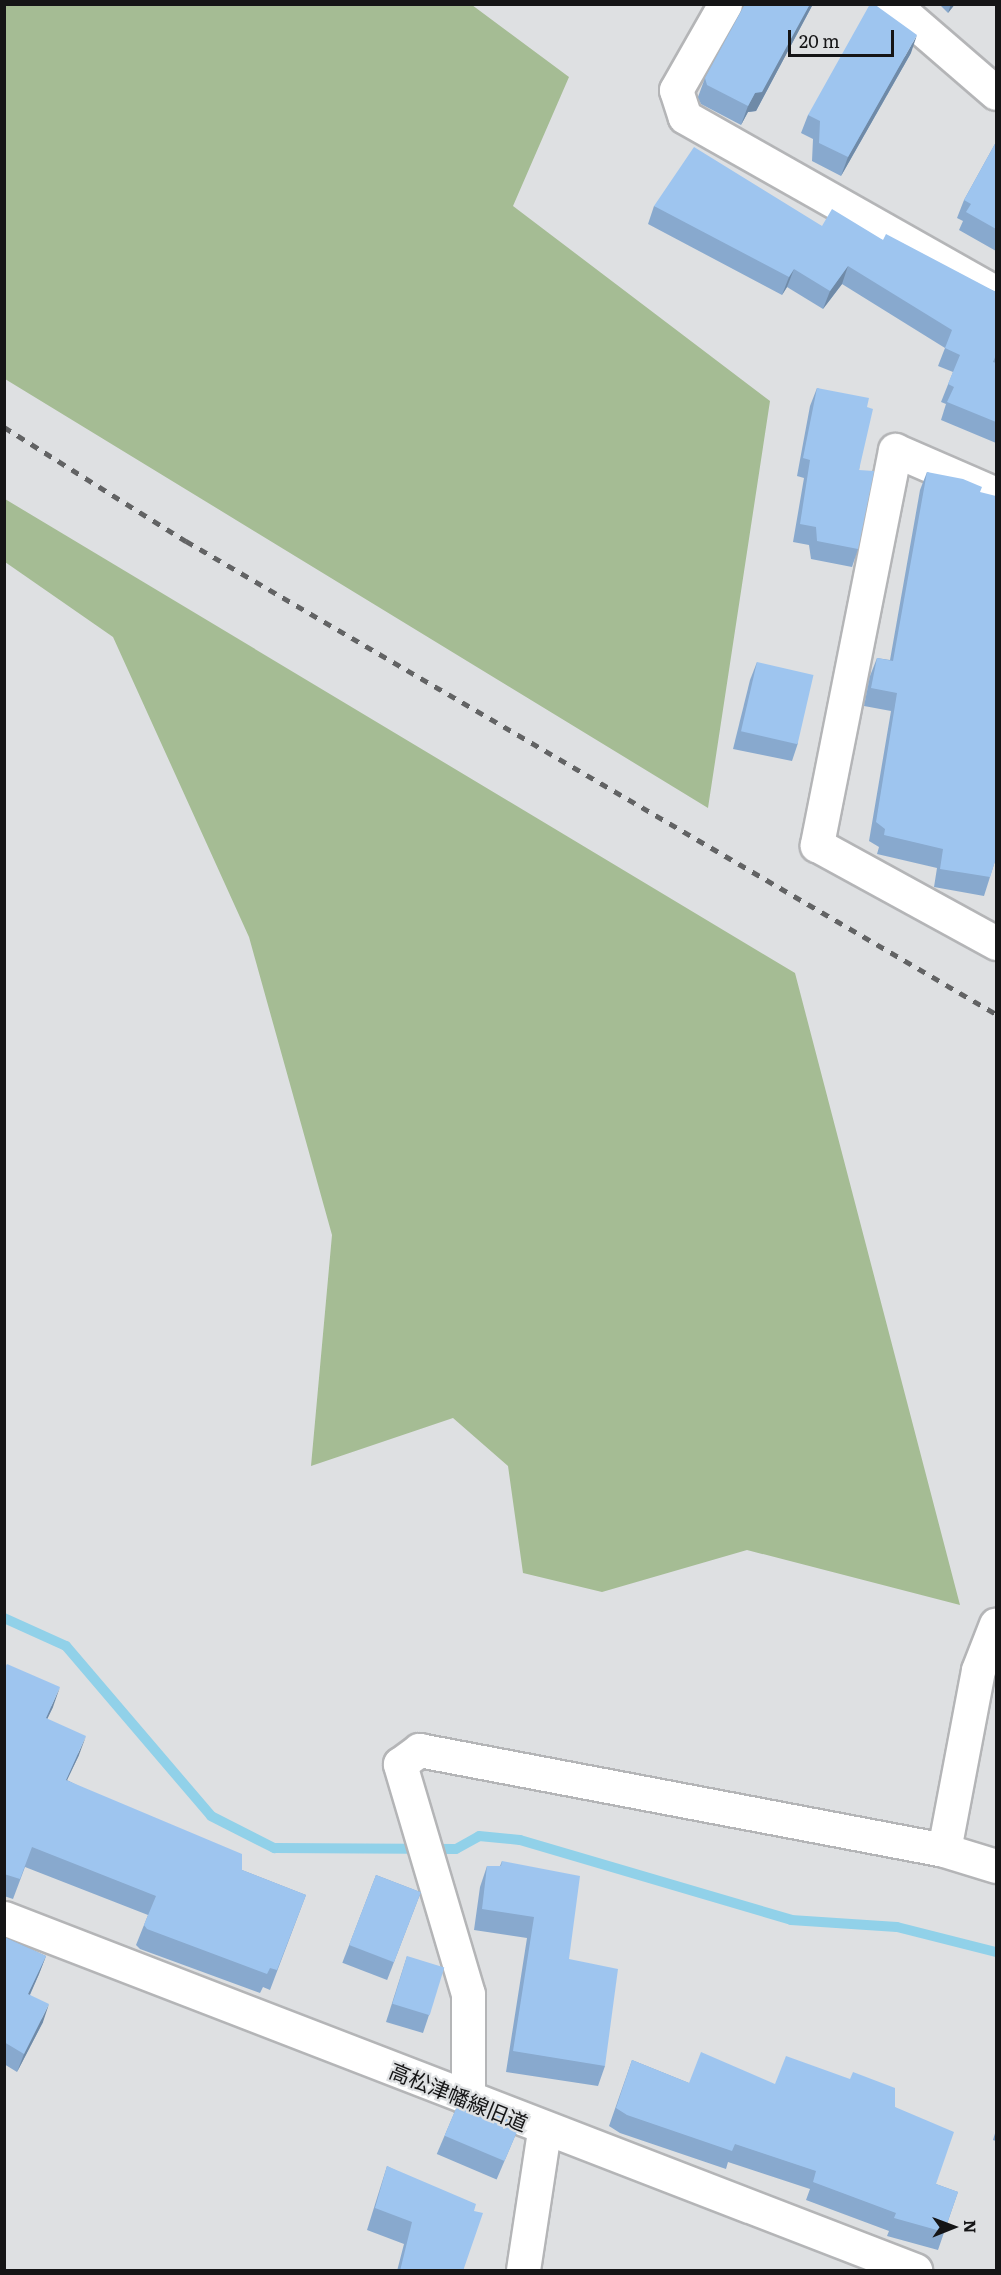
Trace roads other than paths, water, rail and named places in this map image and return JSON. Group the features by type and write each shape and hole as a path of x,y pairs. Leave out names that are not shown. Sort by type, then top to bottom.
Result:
{"street":[{"path":"724,4 676,90 685,117 996,293"},
{"path":"893,4 996,93"},
{"path":"996,494 896,450 817,845 996,943"},
{"path":"944,1850 978,1670 996,1624"},
{"path":"468,2100 468,1995 435,1875 400,1764 419,1750 944,1850 996,1866"},
{"name":"高松津幡線旧道","path":"4,1918 544,2131 915,2271"},
{"path":"523,2271 544,2131"}],"waterway":[{"path":"4,1618 66,1646 211,1816 274,1848 456,1849 479,1836 520,1840 791,1920 897,1927 996,1952"}],"railway":[{"path":"4,427 186,541 996,1014"}]}
